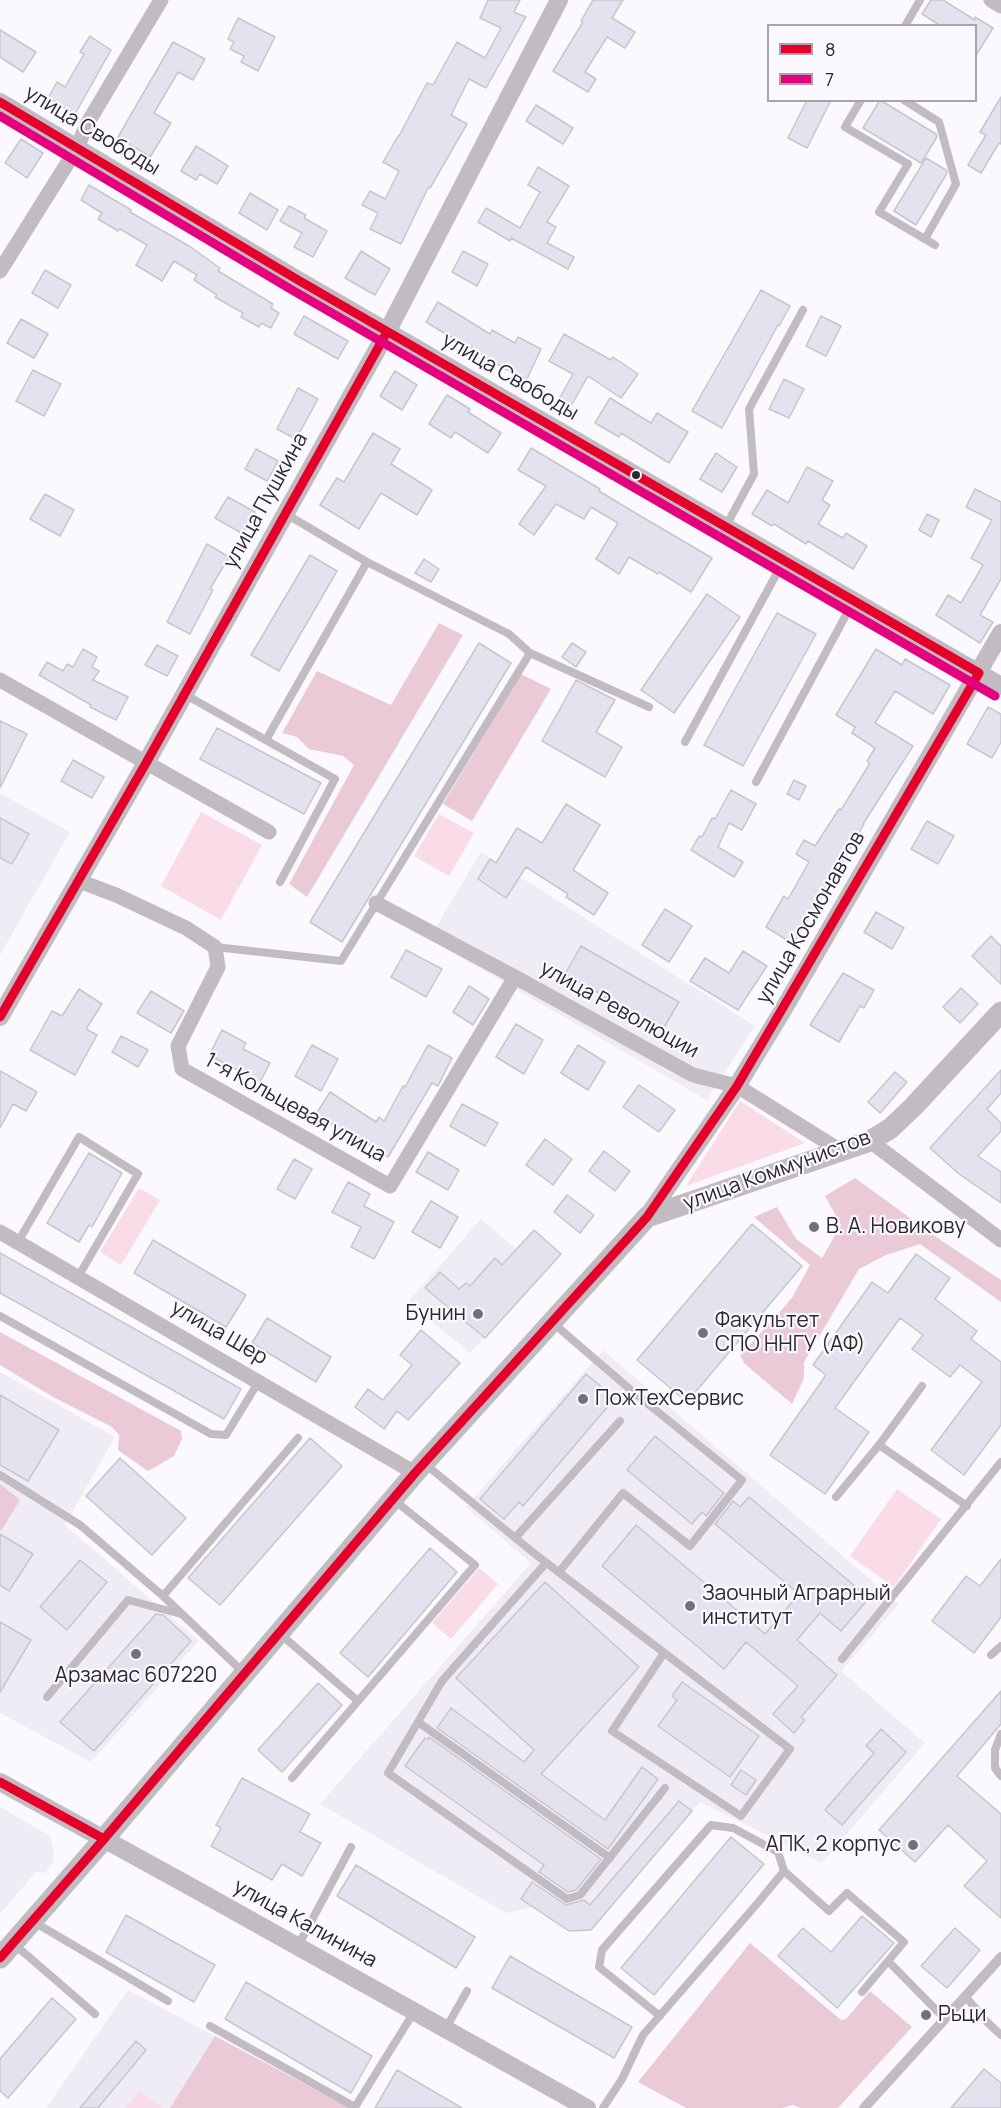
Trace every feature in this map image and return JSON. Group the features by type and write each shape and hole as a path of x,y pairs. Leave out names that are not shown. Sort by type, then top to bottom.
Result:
{"main road":[{"name":"улица Коммунистов","path":"647,1217 870,1141 891,1128 914,1106 1001,1012"},
{"path":"7,1951 420,1468 647,1217"}],"street":[{"path":"0,272 77,147 87,124 161,0"},
{"name":"улица Пушкина","path":"0,1017 146,763 387,332 559,0"},
{"path":"991,0 1001,6"},
{"name":"улица Свободы","path":"0,102 387,332 1001,686"},
{"name":"улица Космонавтов","path":"647,1217 737,1086 1001,633"},
{"path":"0,680 269,832"},
{"path":"79,881 116,895 186,928 215,947"},
{"name":"улица Революции","path":"376,903 693,1075 737,1086 841,1151"},
{"name":"1-я Кольцевая улица","path":"215,947 218,967 178,1046 182,1070 390,1186 515,977"},
{"path":"870,1141 1001,1240"},
{"name":"улица Шер","path":"0,1232 259,1381 420,1468"},
{"name":"улица Калинина","path":"0,1782 588,2108"},
{"path":"864,2108 1001,1957"}],"lane":[{"path":"906,24 920,0"},
{"path":"860,102 845,127 908,164 879,212 935,245"},
{"path":"907,102 939,122 956,184 925,239"},
{"path":"725,527 754,474 749,409 803,310"},
{"path":"284,513 367,562 509,634 530,652 648,707"},
{"path":"685,742 784,561"},
{"path":"266,741 367,562"},
{"path":"756,782 854,601"},
{"path":"215,947 341,961 530,652"},
{"path":"184,694 335,779 280,882"},
{"path":"18,1242 79,1137 138,1174 78,1276"},
{"path":"0,1316 211,1434 226,1435 259,1381"},
{"path":"552,1322 641,1399 742,1480 690,1546 623,1493 559,1572"},
{"path":"836,1497 879,1445 922,1386"},
{"path":"515,1538 620,1420"},
{"path":"163,1596 298,1438"},
{"path":"879,1445 967,1506"},
{"path":"842,1659 1001,1462"},
{"path":"420,1468 515,1538 790,1749 741,1816 612,1731 664,1653"},
{"path":"0,1475 80,1525 163,1596 244,1673"},
{"path":"292,1778 475,1565 393,1499"},
{"path":"546,1563 442,1682 388,1773 567,1899 580,1895 665,1788"},
{"path":"47,1697 128,1600 183,1615"},
{"path":"279,1633 358,1701"},
{"path":"991,1655 1001,1646"},
{"path":"418,1722 610,1858"},
{"path":"1001,1734 994,1749 995,1768 1001,1776"},
{"path":"660,2016 599,1966 602,1950 711,1825 733,1828 778,1852 784,1871 829,1911 847,1893 904,1941 862,1992"},
{"path":"298,1946 351,1847"},
{"path":"603,2108 622,2079 644,2035 784,1871"},
{"path":"32,1922 168,2001"},
{"path":"7,1951 95,2014"},
{"path":"888,1961 945,2019"},
{"path":"446,2028 467,1991"},
{"path":"965,1996 1001,2036"},
{"path":"210,2026 356,2108 415,2011"}],"shaded area":[{"path":"439,623 463,635 307,897 289,884 354,765 343,756 309,749 297,737 282,733 317,671 391,705"},
{"path":"521,674 551,689 472,821 443,804"},
{"path":"0,793 70,832 0,955"},
{"path":"201,812 262,845 221,920 161,886"},
{"path":"439,814 474,833 449,876 414,856"},
{"path":"481,852 755,1026 707,1100 429,939"},
{"path":"740,1101 805,1143 686,1186"},
{"path":"855,1178 942,1241 1001,1280 1001,1302 920,1244 886,1255 859,1269 804,1362 804,1378 792,1404 745,1364 740,1356 792,1298 810,1265 754,1217 777,1207 796,1239 822,1258 841,1225 825,1196"},
{"path":"139,1188 160,1200 121,1265 100,1252"},
{"path":"481,1219 544,1273 470,1353 408,1302"},
{"path":"0,1332 181,1431 182,1439 174,1456 148,1471 118,1450 119,1435 112,1427 53,1397 0,1365"},
{"path":"603,1350 899,1604 841,1671 925,1743 822,1863 700,1802 591,1930 569,1931 533,1907 506,1913 320,1804 531,1563 466,1507"},
{"path":"0,1372 115,1437 65,1525 199,1641 91,1762 0,1713"},
{"path":"0,1484 20,1500 1,1531 0,1530"},
{"path":"897,1489 941,1519 894,1587 850,1556"},
{"path":"479,1568 498,1584 451,1639 432,1623"},
{"path":"0,1807 50,1836 54,1850 53,1863 45,1873 36,1872 0,1914"},
{"path":"750,1943 841,2020 846,2019 870,1991 912,2027 838,2108 801,2108 793,2105 782,2108 686,2108 638,2082"},
{"path":"128,1990 215,2036 170,2108 164,2108 139,2091 124,2108 46,2108"},
{"path":"215,2036 350,2108 170,2108"},
{"path":"139,2091 164,2108 124,2108"}],"building":[{"path":"488,0 520,0 514,12 526,17 486,88 469,79 451,115 467,124 428,188 401,244 370,229 378,213 362,205 370,191 385,199 399,171 383,162 427,83 433,85 457,42 485,58 501,28 480,18"},
{"path":"593,0 623,0 612,18 635,32 625,48 607,37 585,72 596,79 588,92 553,71 583,22 581,21"},
{"path":"931,0 943,0 975,20 975,17 993,28 977,54 977,24 938,24 922,14"},
{"path":"238,18 275,37 258,71 241,62 244,56 230,49 234,42 228,39"},
{"path":"0,30 36,52 23,72 0,57"},
{"path":"90,36 111,50 75,114 48,98 57,82 65,87 84,54 80,52"},
{"path":"173,42 205,59 193,80 178,72 154,113 171,123 150,157 118,137"},
{"path":"1001,97 1001,144 999,143 981,173 968,165 986,135 980,132"},
{"path":"806,102 830,102 807,148 788,138"},
{"path":"879,102 883,102 936,134 937,137 921,163 863,128"},
{"path":"536,105 573,128 563,144 526,121"},
{"path":"21,139 43,153 27,178 5,163"},
{"path":"196,146 228,166 217,184 200,174 196,180 181,171"},
{"path":"926,158 946,170 947,173 916,225 894,211"},
{"path":"538,167 569,186 547,222 556,227 547,243 574,257 568,269 511,238 510,241 478,222 486,208 520,228 540,192 528,185"},
{"path":"89,185 189,246 220,268 218,271 273,304 271,308 279,313 271,328 261,323 259,327 241,317 243,313 215,297 217,295 194,280 197,275 174,261 162,281 136,265 147,245 98,219 102,213 81,200"},
{"path":"250,193 278,210 267,230 239,213"},
{"path":"289,206 306,215 304,218 327,231 313,257 294,247 302,233 280,221"},
{"path":"361,251 390,269 375,295 345,278"},
{"path":"463,251 488,264 477,286 452,272"},
{"path":"45,270 71,285 58,308 32,293"},
{"path":"761,290 790,306 722,428 692,411"},
{"path":"438,302 490,334 492,330 515,343 518,337 541,349 527,379 503,368 458,339 457,341 426,322"},
{"path":"304,316 348,341 338,359 294,334"},
{"path":"821,316 841,326 826,356 806,346"},
{"path":"21,319 48,334 34,358 7,343"},
{"path":"564,334 611,360 613,357 638,374 621,398 588,376 571,406 559,399 573,374 549,361"},
{"path":"33,370 61,384 44,416 16,401"},
{"path":"395,371 417,385 402,410 380,396"},
{"path":"784,379 804,389 789,418 769,409"},
{"path":"298,388 318,399 296,439 277,429"},
{"path":"447,395 470,409 468,412 501,433 488,453 455,432 451,438 429,424"},
{"path":"610,398 651,423 657,413 688,432 669,463 621,433 619,437 595,423"},
{"path":"373,433 400,449 391,464 432,490 417,515 381,493 359,529 320,505 337,478 344,482"},
{"path":"531,448 712,558 691,592 629,557 619,574 596,559 618,523 591,507 584,519 556,504 534,535 519,524 546,486 518,470"},
{"path":"256,449 278,461 267,481 245,469"},
{"path":"716,453 737,467 722,492 700,479"},
{"path":"807,467 833,481 822,500 830,505 818,524 843,538 846,533 867,546 853,569 808,541 806,544 774,524 772,526 752,514 767,490 788,503"},
{"path":"975,489 1001,502 1001,579 980,615 993,622 980,643 936,615 948,595 961,603 983,565 971,558 992,520 966,507"},
{"path":"45,494 74,510 60,536 30,519"},
{"path":"228,497 255,512 243,534 215,518"},
{"path":"927,514 939,520 931,537 919,530"},
{"path":"207,544 229,557 210,589 213,590 190,634 167,622"},
{"path":"310,555 337,571 279,671 251,655"},
{"path":"424,559 439,569 431,582 415,573"},
{"path":"707,594 740,617 674,713 641,690"},
{"path":"777,613 816,634 743,766 704,745"},
{"path":"479,643 511,663 342,942 310,922"},
{"path":"572,643 586,652 576,667 562,657"},
{"path":"157,645 178,656 167,676 145,665"},
{"path":"83,649 97,657 92,667 99,671 93,680 128,697 116,720 90,707 91,705 39,675 47,662 63,671 67,664 73,667"},
{"path":"876,649 902,665 905,659 950,685 933,714 895,691 875,723 913,746 863,824 793,944 766,927 784,896 788,899 809,862 796,854 804,840 815,846 870,763 867,761 875,748 852,733 855,727 836,715"},
{"path":"576,680 615,700 596,732 622,747 605,777 542,741"},
{"path":"988,707 1001,714 1001,742 992,758 967,744"},
{"path":"0,721 27,734 0,788"},
{"path":"217,728 321,783 304,814 200,759"},
{"path":"73,760 104,777 92,798 61,781"},
{"path":"794,780 806,786 799,800 787,794"},
{"path":"731,790 756,804 742,830 729,823 718,847 743,862 734,877 691,850 699,836 702,837 712,818 715,819"},
{"path":"566,804 600,825 573,870 608,893 594,915 566,897 568,894 526,867 506,898 478,879 490,859 496,863 517,828 542,843"},
{"path":"0,818 29,834 12,864 0,858"},
{"path":"927,821 954,836 938,864 911,849"},
{"path":"665,909 692,926 669,962 642,945"},
{"path":"876,912 904,928 892,949 864,932"},
{"path":"991,936 1001,946 1001,984 972,956"},
{"path":"581,946 679,1002 663,1029 565,974"},
{"path":"406,950 442,969 426,997 391,977"},
{"path":"743,951 767,966 738,1010 690,981 705,958 729,973"},
{"path":"843,973 874,990 864,1008 860,1006 839,1042 810,1025"},
{"path":"469,986 489,999 473,1025 453,1012"},
{"path":"961,988 978,1004 960,1023 943,1007"},
{"path":"79,989 102,1004 86,1029 97,1035 75,1075 30,1050 52,1011 62,1016"},
{"path":"151,991 184,1011 171,1033 137,1013"},
{"path":"516,1024 543,1040 524,1074 496,1057"},
{"path":"222,1030 246,1043 243,1049 270,1063 260,1082 209,1055"},
{"path":"121,1036 148,1050 138,1067 112,1052"},
{"path":"312,1045 338,1059 321,1091 295,1076"},
{"path":"428,1045 452,1058 438,1086 432,1083 388,1157 343,1128 342,1131 316,1114 330,1092 376,1122 379,1117 384,1121"},
{"path":"578,1045 605,1062 588,1090 561,1073"},
{"path":"1001,1070 1001,1093 987,1109 1001,1123 1001,1131 978,1156 1001,1172 1001,1203 959,1174 930,1148"},
{"path":"0,1071 37,1092 26,1111 13,1104 0,1128"},
{"path":"895,1072 907,1082 880,1113 868,1102"},
{"path":"639,1085 675,1110 659,1132 623,1107"},
{"path":"462,1104 498,1123 485,1146 450,1126"},
{"path":"545,1139 572,1159 553,1185 526,1165"},
{"path":"604,1151 630,1171 615,1191 589,1171"},
{"path":"428,1152 459,1170 448,1190 416,1172"},
{"path":"89,1153 122,1173 92,1227 89,1225 79,1242 47,1223"},
{"path":"294,1159 312,1169 295,1199 277,1189"},
{"path":"348,1182 370,1194 364,1206 394,1222 374,1259 351,1247 361,1227 332,1212"},
{"path":"567,1195 594,1215 580,1233 554,1212"},
{"path":"431,1201 458,1217 440,1248 412,1232"},
{"name":"Факультет СПО ННГУ (АФ)","path":"752,1224 802,1266 687,1402 637,1360"},
{"path":"534,1230 561,1254 485,1338 425,1288 440,1272 459,1289 466,1283 470,1286 495,1258 502,1265"},
{"path":"153,1240 246,1295 226,1327 134,1273"},
{"path":"0,1253 241,1389 224,1419 0,1293"},
{"path":"916,1254 950,1278 935,1299 977,1331 971,1339 1001,1362 1001,1425 964,1475 931,1450 982,1382 960,1365 950,1377 912,1349 923,1335 900,1318 835,1408 869,1432 825,1494 770,1455 826,1375 813,1365 872,1282 888,1293"},
{"path":"267,1318 331,1357 316,1382 252,1343"},
{"path":"421,1330 460,1363 408,1420 397,1411 384,1429 355,1407 368,1389 383,1400 412,1365 400,1355"},
{"path":"586,1374 615,1398 523,1506 519,1502 504,1519 480,1499"},
{"path":"0,1395 59,1430 28,1481 0,1465"},
{"path":"655,1436 724,1493 706,1516 702,1512 692,1524 627,1470"},
{"path":"310,1438 342,1466 220,1605 188,1578"},
{"path":"120,1458 186,1518 152,1555 86,1496"},
{"name":"Заочный Аграрный институт","path":"749,1497 869,1598 841,1631 820,1613 797,1640 837,1675 801,1717 805,1720 794,1733 773,1714 798,1686 746,1642 724,1669 602,1566 636,1525 765,1634 799,1594 715,1524 733,1501 740,1507"},
{"path":"0,1534 33,1554 9,1591 0,1585"},
{"path":"430,1548 457,1572 368,1677 340,1653"},
{"path":"1001,1559 1001,1617 974,1653 932,1621 966,1576 980,1586"},
{"path":"80,1560 107,1582 67,1630 40,1607"},
{"path":"545,1582 639,1667 541,1774 605,1820 642,1767 658,1779 608,1849 437,1728 451,1708 524,1762 534,1750 456,1678"},
{"path":"156,1614 163,1615 191,1641 94,1751 60,1722"},
{"path":"0,1622 31,1640 0,1692"},
{"path":"682,1682 759,1736 730,1777 658,1726 677,1700 672,1696"},
{"path":"318,1683 342,1705 282,1772 258,1750"},
{"name":"АПК, 2 корпус","path":"1001,1691 1001,1724 957,1776 1001,1814 1001,1918 964,1886 987,1861 948,1825 915,1862 879,1830"},
{"path":"881,1729 906,1752 842,1825 825,1810 874,1753 866,1746"},
{"path":"429,1737 601,1859 576,1890 568,1892 539,1872 544,1865 405,1766 425,1738 428,1740"},
{"path":"741,1770 756,1780 746,1795 731,1785"},
{"path":"242,1778 310,1814 300,1832 321,1843 302,1876 282,1864 272,1880 211,1846 221,1828 216,1825"},
{"path":"679,1801 692,1811 591,1930 569,1931 521,1899 532,1882 566,1905 584,1900 590,1905"},
{"path":"731,1837 764,1864 654,1995 621,1968"},
{"path":"356,1865 475,1937 456,1968 337,1896"},
{"path":"126,1915 215,1965 194,2002 106,1952"},
{"path":"862,1916 894,1943 837,2008 778,1956 803,1928 831,1952"},
{"path":"955,1928 980,1950 947,1988 921,1966"},
{"path":"510,1956 632,2027 614,2058 492,1988"},
{"path":"246,1982 372,2056 351,2093 225,2019"},
{"path":"52,1998 76,2019 8,2098 0,2091 0,2059"},
{"path":"136,2041 146,2050 98,2108 80,2108"},
{"path":"984,2069 1001,2083 1001,2108 951,2108"},
{"path":"397,2070 462,2108 375,2108"}],"transit line":[{"name":"8","path":"0,102 298,280 979,673 737,1086 647,1217 415,1473 0,1958"},
{"name":"7","path":"0,116 292,290 995,696"},
{"name":"8","path":"0,1017 146,763 387,332"},
{"name":"8","path":"0,1782 104,1839"}],"place":[{"name":"В. А. Новикову","path":"814,1227"},
{"name":"Бунин","path":"478,1314"},
{"name":"Факультет СПО ННГУ (АФ)","path":"703,1333"},
{"name":"ПожТехСервис","path":"583,1399"},
{"name":"Заочный Аграрный институт","path":"690,1606"},
{"name":"Арзамас 607220","path":"136,1654"},
{"name":"АПК, 2 корпус","path":"913,1845"},
{"name":"Рьци","path":"926,2015"}]}
